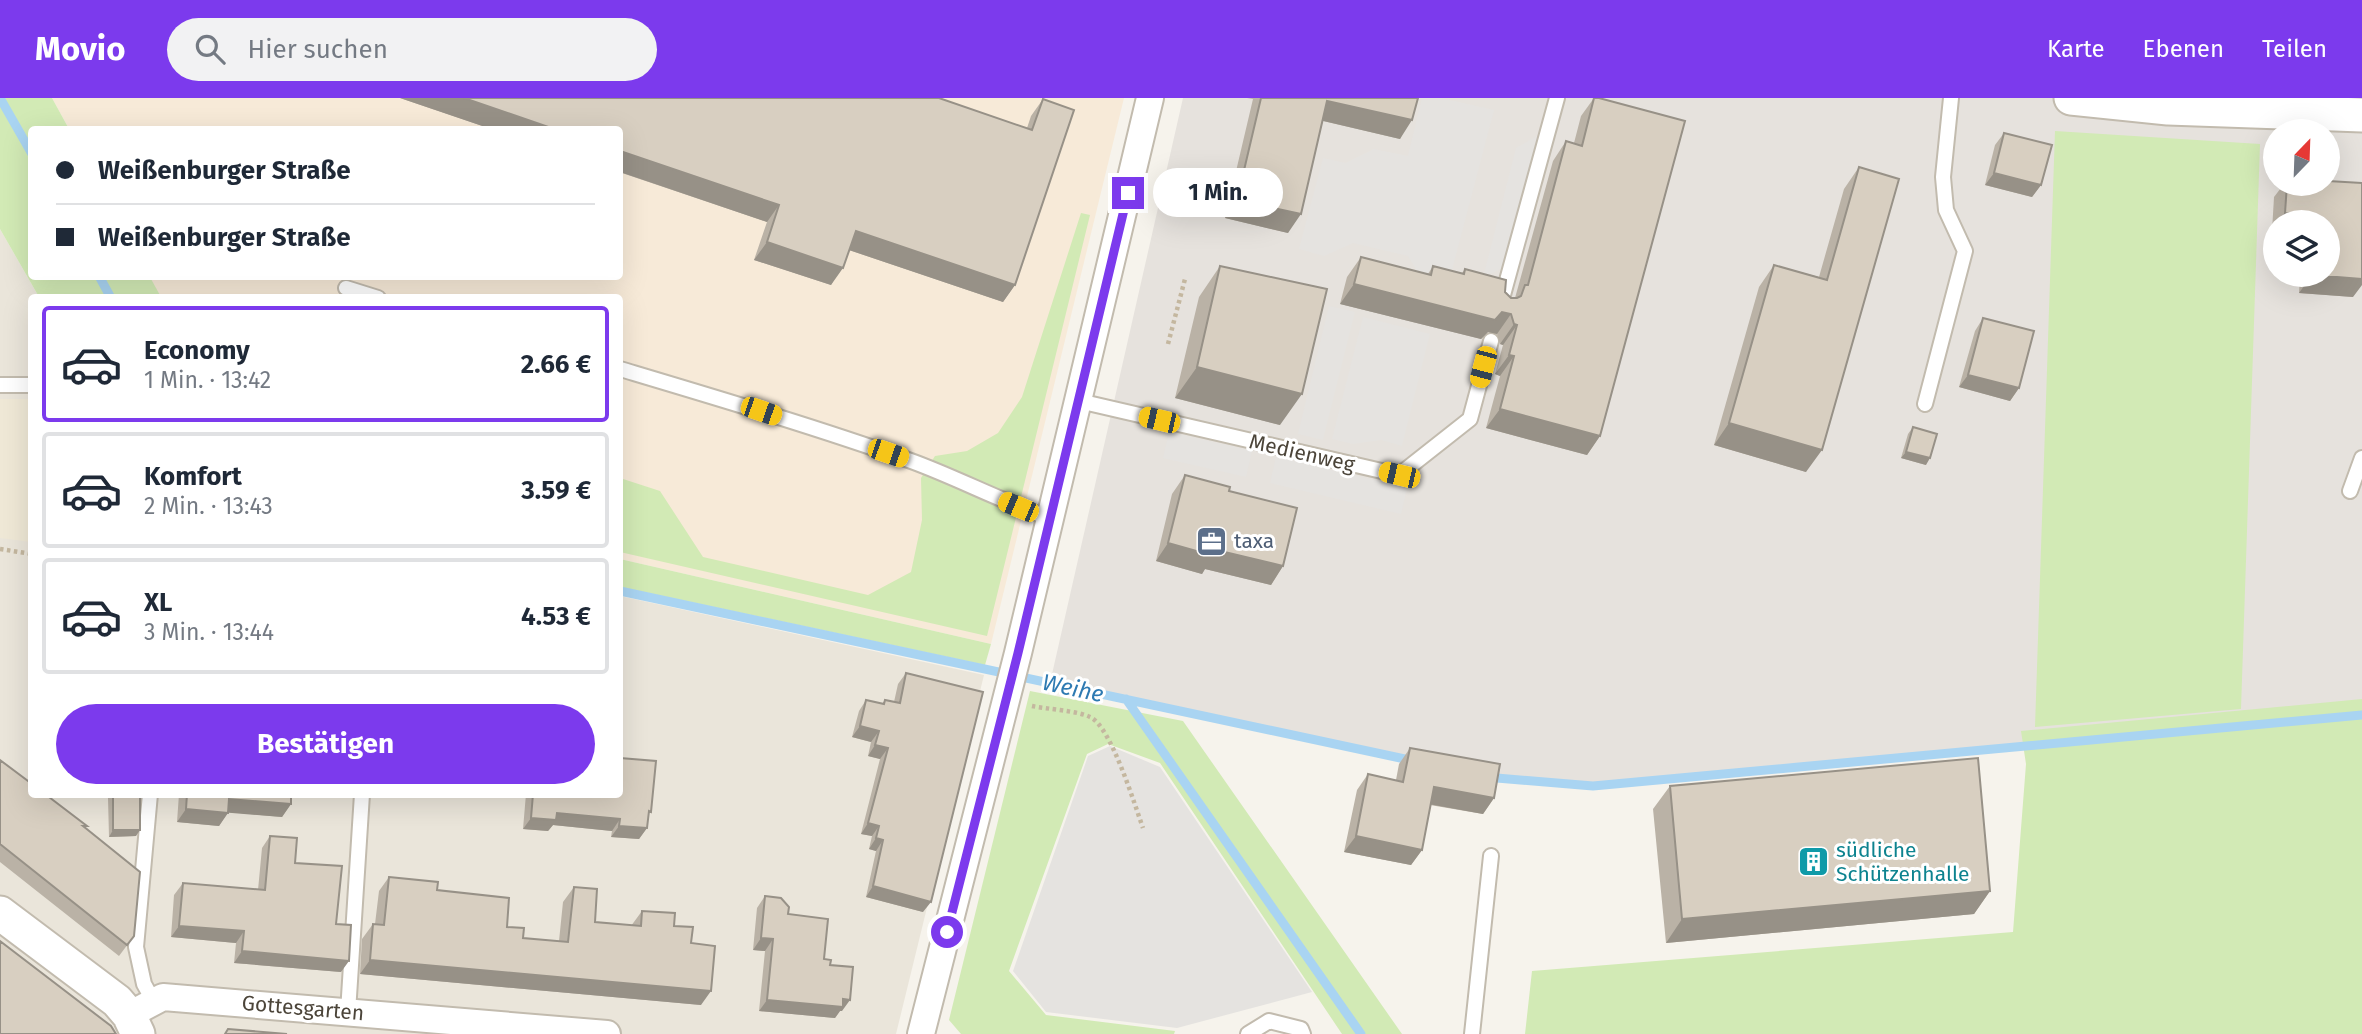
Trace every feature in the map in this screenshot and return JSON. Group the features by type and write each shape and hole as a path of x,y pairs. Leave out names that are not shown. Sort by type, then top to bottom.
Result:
{"street":[{"path":"921,1034 1018,653 1150,98"},
{"path":"2071,98 2168,108 2362,115"},
{"path":"0,913 141,1017"},
{"name":"Gottesgarten","path":"141,1017 163,997 607,1034"}],"lane":[{"path":"1500,309 1557,98"},
{"path":"1925,404 1965,251 1946,210 1943,177 1951,98"},
{"path":"346,288 365,294"},
{"name":"Medienweg","path":"1079,401 1399,475 1470,419 1490,341"},
{"path":"623,370 761,411 913,462 1050,518"},
{"path":"0,385 28,385"},
{"path":"2350,491 2362,458"},
{"path":"141,1017 144,984 136,947 150,798"},
{"path":"348,1012 362,798"},
{"path":"1472,1034 1491,856"},
{"path":"1248,1034 1269,1021 1301,1029 1303,1034"}],"path":[{"path":"1168,344 1185,279"},
{"path":"0,550 28,554"},
{"path":"1006,702 1091,717 1105,733 1143,828"}],"shaded area":[{"path":"52,98 1124,98 991,644 623,560 623,294 159,294 152,280 623,280 623,126 67,126"},
{"path":"1183,98 2362,98 2362,715 1593,786 1490,778 1050,683"},
{"path":"1422,98 1441,98 1494,110 1447,289 1424,282 1408,256 1353,243 1324,256 1299,249 1323,158 1346,163 1374,149 1408,156"},
{"path":"1539,135 1506,266 1483,278 1516,148"},
{"path":"0,229 37,294 28,294 28,798 623,798 623,597 984,675 896,1034 0,1034"},
{"path":"1329,306 1355,312 1323,440 1298,434"},
{"path":"1363,317 1430,334 1402,446 1381,440 1353,444 1332,439"},
{"path":"0,399 28,399 28,542 0,538"},
{"path":"1169,432 1252,451 1246,477 1163,458"},
{"path":"1276,457 1407,488 1401,514 1270,483"},
{"path":"1110,746 1160,767 1312,992 1177,1028 1046,1012 1013,971 1088,756"}],"green space":[{"path":"0,98 52,98 67,126 28,126 28,278 0,229"},
{"path":"2055,131 2260,144 2241,709 2035,727"},
{"path":"1081,213 1090,215 987,636 623,553 623,479 660,491 703,557 868,595 911,572 922,520 921,478 935,456 967,451 998,433 1022,397"},
{"path":"29,280 152,280 159,294 37,294"},
{"path":"623,560 991,644 985,665 623,588"},
{"path":"1030,691 1183,721 1402,1034 1342,1034 1160,763 1108,744 1087,754 1009,971 1046,1015 1175,1031 1174,1034 961,1034 949,1020"},
{"path":"2362,699 2362,1034 1525,1034 1532,971 2013,932 2026,764 2021,731"}],"building":[{"path":"464,98 939,98 1032,130 1043,99 1074,110 1015,285 856,231 843,268 767,242 779,205 623,152 623,126 545,126"},
{"path":"1261,98 1418,98 1412,120 1327,101 1301,214 1237,200"},
{"path":"1594,98 1685,121 1600,436 1500,409 1514,356 1509,355 1517,325 1514,324 1511,314 1502,312 1495,320 1354,284 1361,257 1431,275 1433,266 1464,274 1465,269 1506,280 1505,292 1511,298 1521,296 1525,285 1528,285 1566,141 1582,146"},
{"path":"2004,133 2052,145 2041,185 1994,173"},
{"path":"1859,167 1899,179 1822,450 1729,423 1774,265 1827,280"},
{"path":"2340,182 2362,183 2362,279 2340,277 2340,210 2285,210 2286,196 2340,196"},
{"path":"1220,266 1327,289 1302,394 1197,367"},
{"path":"1983,318 2034,331 2019,388 1968,375"},
{"path":"1913,427 1937,434 1930,458 1906,452"},
{"path":"1185,475 1230,487 1229,491 1297,508 1283,566 1216,550 1214,556 1168,543"},
{"path":"906,673 983,692 931,902 873,886 883,840 876,838 879,826 868,823 888,748 875,745 879,731 860,726 866,700 884,704 885,700 900,703"},
{"path":"1410,748 1500,764 1494,798 1434,787 1422,850 1356,836 1368,774 1403,782"},
{"path":"623,758 656,761 647,828 619,826 620,819 557,813 556,820 531,818 533,798 623,798"},
{"name":"südliche Schützenhalle","path":"1978,758 1990,891 1682,919 1670,786"},
{"path":"0,760 28,781 28,798 50,798 140,872 134,936 127,945 0,844"},
{"path":"113,798 140,798 140,830 113,830"},
{"path":"187,798 291,798 291,804 229,799 228,813 186,809"},
{"path":"270,836 297,838 295,863 342,866 336,924 351,925 349,961 242,951 244,931 179,926 183,883 265,890"},
{"path":"389,877 438,882 437,890 509,898 507,927 524,928 523,938 568,942 574,887 597,889 595,922 641,926 642,911 675,913 674,926 693,927 691,943 715,946 711,991 370,960 373,924 384,925"},
{"path":"765,896 781,898 789,907 788,914 828,919 824,959 831,960 830,965 853,967 850,1000 843,999 843,1007 767,1000 773,939 761,938"},
{"path":"0,941 111,1026 116,1034 0,1034"},
{"path":"228,1029 287,1034 225,1034"}],"waterway":[{"name":"Weihe","path":"0,98 28,147"},
{"name":"Weihe","path":"101,280 109,294"},
{"name":"Weihe","path":"623,592 1414,761"},
{"name":"Weihe","path":"1126,699 1361,1034"},
{"path":"1485,777 1593,786 2362,715"}],"place":[{"name":"taxa","path":"1211,541"},
{"name":"südliche Schützenhalle","path":"1813,862"}],"route":[{"path":"947,932 1018,653 1128,193"}]}
